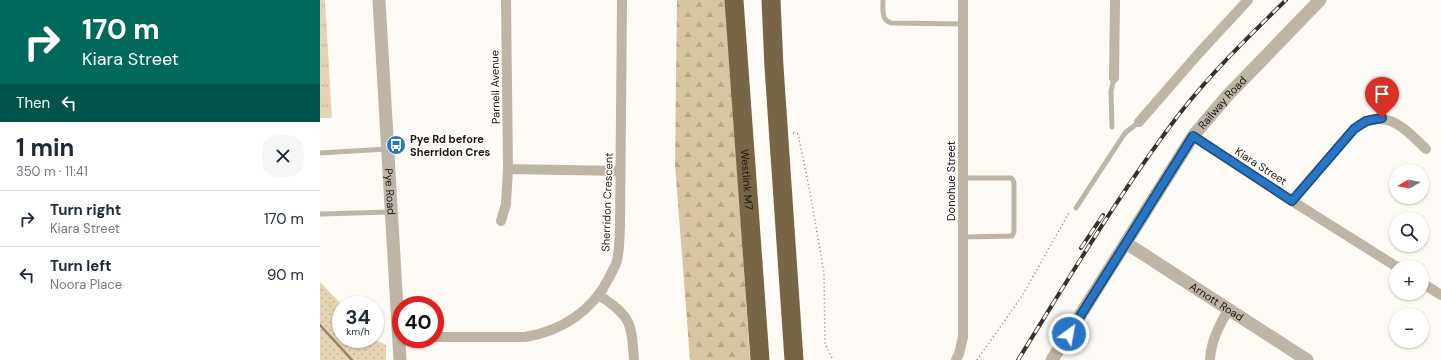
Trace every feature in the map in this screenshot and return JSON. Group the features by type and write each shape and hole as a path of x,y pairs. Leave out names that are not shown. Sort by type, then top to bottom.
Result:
{"highway":[{"name":"Westlink M7","path":"734,0 760,360"},
{"path":"771,0 774,67 794,360"}],"street":[{"name":"Pye Road","path":"379,0 397,296"},
{"name":"Parnell Avenue","path":"501,220 506,204 508,169 506,0"},
{"name":"Sherridon Crescent","path":"444,337 508,338 539,335 553,330 566,324 581,313 599,295 616,264 620,227 622,0"},
{"name":"Donohue Street","path":"956,360 963,337 963,0"},
{"path":"1114,0 1114,78"},
{"path":"1139,122 1198,53 1248,0"},
{"name":"Railway Road","path":"1052,360 1193,136 1228,95 1320,0"},
{"path":"1292,201 1354,129 1366,121 1382,118 1396,123 1404,128 1426,149"},
{"name":"Kiara Street","path":"1193,136 1389,262"},
{"path":"508,169 620,170"},
{"name":"Arnott Road","path":"1126,243 1306,360"},
{"path":"1429,287 1441,295"},
{"path":"599,295 616,307 626,317 631,329 634,360"},
{"path":"1210,360 1210,349 1214,336 1228,310"},
{"name":"Pye Road","path":"400,348 400,360"}],"lane":[{"path":"883,0 884,17 887,22 963,24"},
{"path":"1112,127 1112,91 1114,78"},
{"path":"1076,208 1125,133 1139,122"},
{"path":"320,153 388,149"},
{"path":"963,178 1011,178 1013,180 1014,232 1012,236 963,236"},
{"path":"320,214 391,212"}],"path":[{"path":"791,134 798,134 810,192 824,273 825,344 833,360"},
{"path":"977,360 1022,296 1070,213 1072,205 1082,198"}],"green space":[{"path":"320,0 325,0 332,118 320,118"},
{"path":"677,0 726,0 750,360 690,360 675,164"},
{"path":"320,282 333,296 332,296 332,348 384,348 384,344 386,345 386,360 320,360"}],"waterway":[{"path":"320,325 352,360"}],"railway":[{"path":"1018,360 1075,267 1135,176 1177,117 1189,101 1243,42 1286,0"},
{"path":"1081,248 1103,215"}],"place":[{"name":"Pye Rd before Sherridon Cres","path":"396,145"}],"route":[{"path":"1069,334 1193,136 1292,201 1354,129 1366,121 1382,118"}]}
